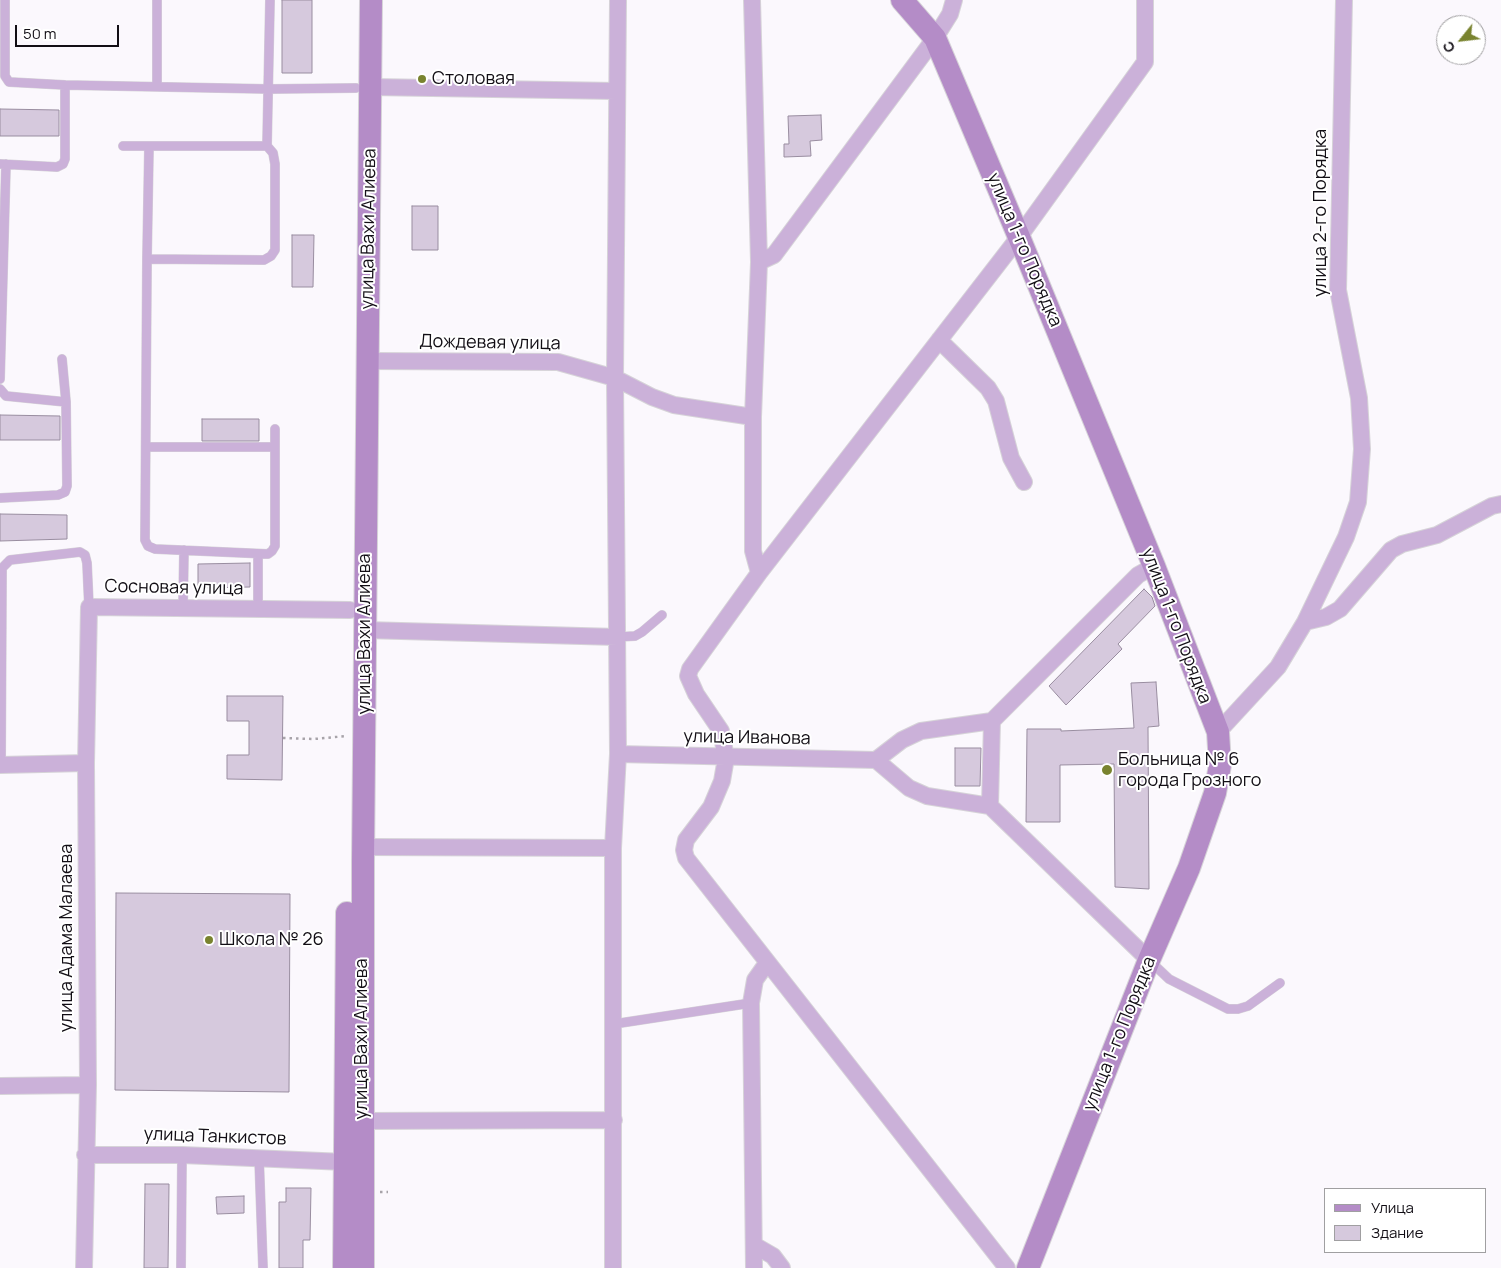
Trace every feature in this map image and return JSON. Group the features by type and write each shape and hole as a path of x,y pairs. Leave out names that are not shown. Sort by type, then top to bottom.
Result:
{"main road":[{"name":"улица Вахи Алиева","path":"357,0 363,88 368,361 362,1121 363,1268"},
{"name":"улица Вахи Алиева","path":"344,1268 350,610 363,88 371,0"},
{"name":"улица 1-го Порядка","path":"902,0 935,38 1020,237 1154,566 1218,732 1220,764 1214,793 1189,868 1149,960 1028,1268"}],"street":[{"path":"613,1268 613,848 618,754 615,378 618,0"},
{"path":"752,0 760,262 753,417 753,551 759,573"},
{"path":"760,262 774,255 935,38 950,14 954,0"},
{"path":"1007,1268 694,869 684,850 686,840 711,807 722,781 726,758 722,732 696,694 688,676 690,669 759,573 1020,237 1145,62 1145,0"},
{"name":"улица 2-го Порядка","path":"1218,732 1278,667 1305,622 1331,569 1346,537 1358,502 1362,449 1359,398 1338,290 1344,0"},
{"path":"363,88 616,91"},
{"path":"940,340 988,388 996,401 1011,458 1024,482"},
{"name":"Дождевая улица","path":"368,361 558,362 615,378 652,397 674,405 753,417"},
{"path":"1305,622 1326,617 1340,609 1392,550 1402,544 1437,535 1492,506 1501,504"},
{"path":"1149,960 990,806 926,796 909,788 876,760 902,740 921,731 992,721 1138,575 1154,566"},
{"name":"Сосновая улица","path":"89,607 350,610"},
{"name":"улица Адама Малаева","path":"84,1268 88,1085 86,763 89,607"},
{"path":"365,630 617,637"},
{"path":"990,806 992,721"},
{"name":"улица Иванова","path":"618,754 876,760"},
{"path":"0,765 86,763"},
{"path":"364,847 613,848"},
{"path":"754,1268 751,1003 755,980 767,963"},
{"path":"0,1086 88,1085"},
{"path":"362,1121 614,1120"},
{"name":"улица Танкистов","path":"85,1155 259,1157 344,1162"},
{"path":"754,1245 773,1256 782,1268"}],"lane":[{"path":"5,0 5,76 8,82 269,89 363,88"},
{"path":"157,0 157,87"},
{"path":"146,259 264,260 271,256 275,250 275,164 273,153 267,146 270,0"},
{"path":"0,379 3,164 57,167 63,164 66,158 65,85"},
{"path":"123,146 267,146"},
{"path":"149,146 146,259 145,540 148,546 155,549 258,554 268,554 272,551 274,546 275,429"},
{"path":"0,498 58,495 65,492 67,486 66,402 62,360"},
{"path":"0,389 1,393 6,396 66,402"},
{"path":"146,447 275,447"},
{"path":"183,608 184,550"},
{"path":"0,765 2,568 10,560 80,552 85,555 87,563 89,607"},
{"path":"258,554 258,609"},
{"path":"617,637 635,636 662,615"},
{"path":"1149,960 1168,979 1228,1009 1248,1006 1280,984"},
{"path":"614,1024 751,1003"},
{"path":"181,1268 182,1155"},
{"path":"259,1157 263,1268"}],"path":[{"path":"283,738 314,739 349,736"}],"building":[{"path":"282,0 312,0 312,73 282,73"},
{"path":"0,109 59,110 59,136 0,136"},
{"path":"821,115 822,140 810,141 811,156 784,157 784,144 789,144 788,116"},
{"path":"412,206 438,206 438,250 412,250"},
{"path":"292,235 314,235 313,287 292,287"},
{"path":"0,415 60,416 60,440 0,440"},
{"path":"202,419 259,419 259,441 202,441"},
{"path":"0,514 67,515 67,539 0,541"},
{"path":"250,563 250,587 198,588 198,564"},
{"path":"1144,589 1152,597 1155,606 1118,644 1122,649 1066,705 1049,686"},
{"path":"1156,682 1159,726 1148,727 1149,889 1115,887 1114,764 1060,765 1060,822 1026,822 1027,729 1061,729 1061,731 1134,728 1131,683"},
{"path":"227,696 283,696 282,780 227,779 227,755 249,755 249,721 227,721"},
{"path":"955,748 981,748 980,786 955,786"},
{"path":"116,893 290,894 289,1092 115,1090"},
{"path":"145,1184 169,1184 168,1268 144,1268"},
{"path":"286,1188 311,1188 310,1240 303,1240 303,1268 279,1268 279,1202 286,1202"},
{"path":"244,1196 244,1213 217,1214 216,1197"}],"place":[{"name":"Столовая","path":"422,79"},
{"name":"Больница № 6 города Грозного","path":"1107,770"},
{"name":"Школа № 26","path":"209,940"}]}
